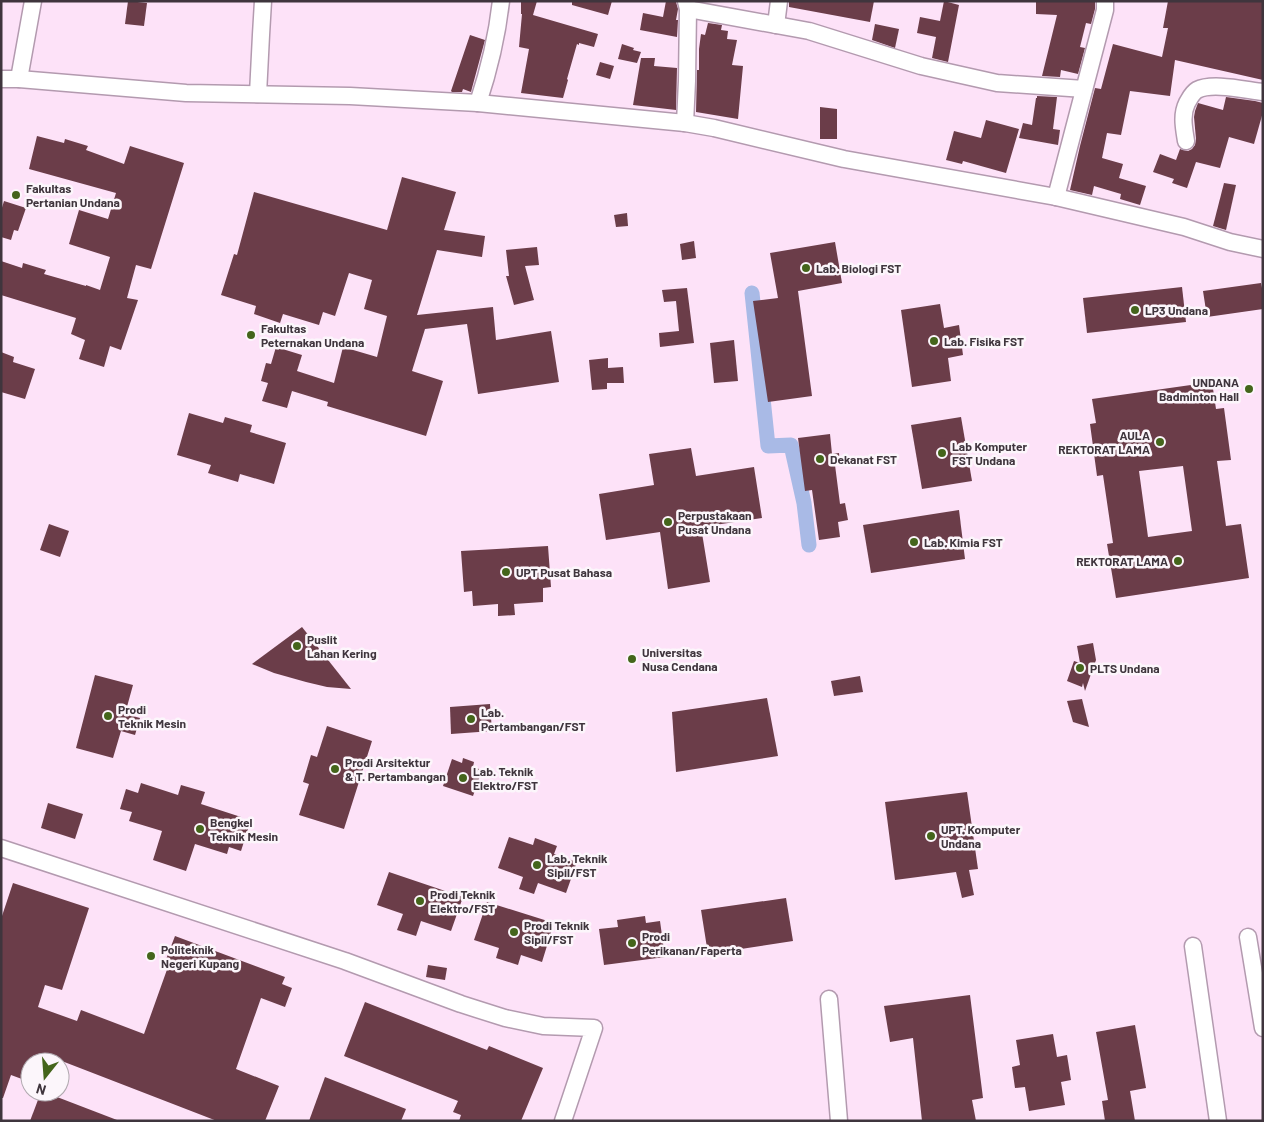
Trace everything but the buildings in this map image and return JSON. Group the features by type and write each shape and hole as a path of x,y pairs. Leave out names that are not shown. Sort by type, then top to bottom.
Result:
{"street":[{"path":"19,79 33,1"},
{"path":"258,94 260,35 264,1"},
{"path":"478,103 495,40 501,1"},
{"path":"776,25 779,1"},
{"path":"1056,197 1105,10 1105,1"},
{"path":"684,123 687,81 687,5 808,31 921,66 997,83 1084,89"},
{"path":"1,78 186,93 350,96 478,103 684,123 714,128 844,159 1056,197 1184,227 1230,242 1263,249"},
{"path":"1186,141 1183,123 1185,107 1192,94 1197,90 1206,87 1218,87 1263,92"},
{"path":"1,848 345,961 461,1004 505,1018 543,1026 594,1028 562,1121"},
{"path":"1248,937 1263,1028"},
{"path":"1193,946 1218,1121"},
{"path":"829,1000 839,1121"}],"waterway":[{"path":"752,293 768,446 791,445 804,503 809,545"}],"place":[{"name":"Fakultas Pertanian Undana","path":"16,195"},
{"name":"Lab. Biologi FST","path":"806,268"},
{"name":"LP3 Undana","path":"1135,310"},
{"name":"Fakultas Peternakan Undana","path":"251,335"},
{"name":"Lab. Fisika FST","path":"934,341"},
{"name":"UNDANA Badminton Hall","path":"1249,389"},
{"name":"AULA REKTORAT LAMA","path":"1160,442"},
{"name":"Lab Komputer FST Undana","path":"942,453"},
{"name":"Dekanat FST","path":"820,459"},
{"name":"Perpustakaan Pusat Undana","path":"668,522"},
{"name":"Lab. Kimia FST","path":"914,542"},
{"name":"REKTORAT LAMA","path":"1178,561"},
{"name":"UPT Pusat Bahasa","path":"506,572"},
{"name":"Puslit Lahan Kering","path":"297,646"},
{"name":"Universitas Nusa Cendana","path":"632,659"},
{"name":"PLTS Undana","path":"1080,668"},
{"name":"Prodi Teknik Mesin","path":"108,716"},
{"name":"Lab. Pertambangan/FST","path":"471,719"},
{"name":"Prodi Arsitektur & T. Pertambangan","path":"335,769"},
{"name":"Lab. Teknik Elektro/FST","path":"463,778"},
{"name":"Bengkel Teknik Mesin","path":"200,829"},
{"name":"UPT. Komputer Undana","path":"931,836"},
{"name":"Lab. Teknik Sipil/FST","path":"537,865"},
{"name":"Prodi Teknik Elektro/FST","path":"420,901"},
{"name":"Prodi Teknik Sipil/FST","path":"514,932"},
{"name":"Prodi Perikanan/Faperta","path":"632,943"},
{"name":"Politeknik Negeri Kupang","path":"151,956"}]}
